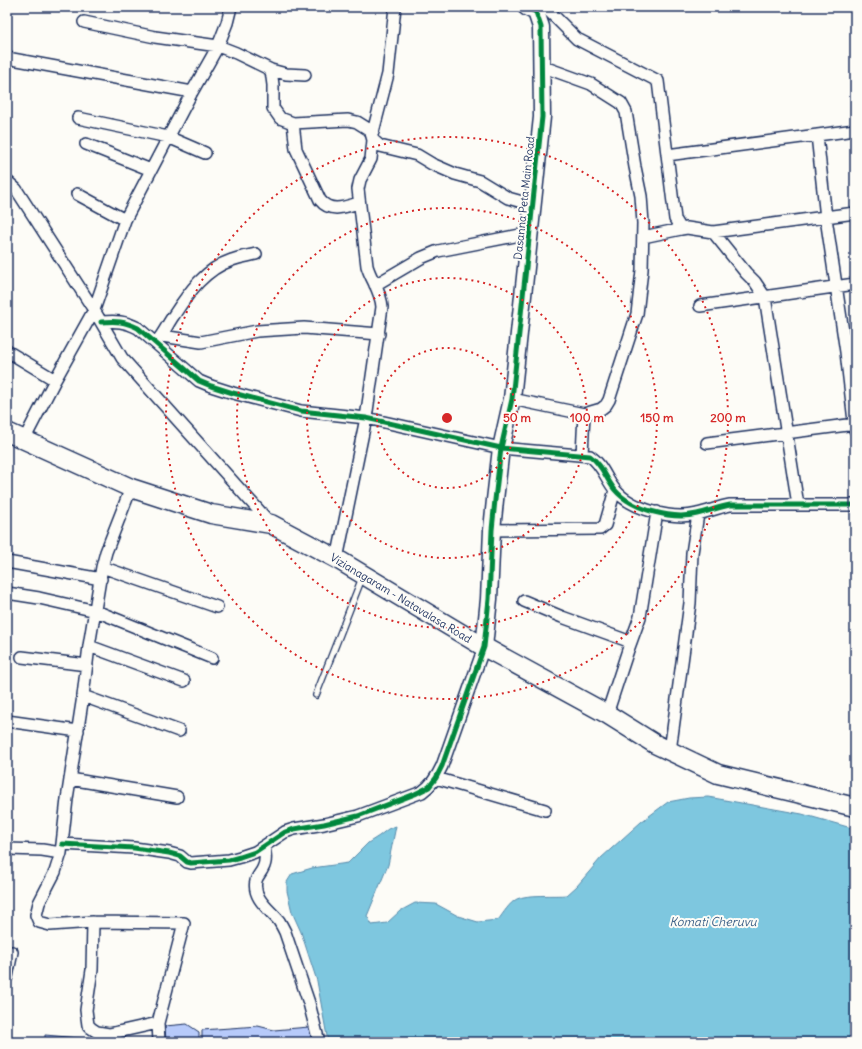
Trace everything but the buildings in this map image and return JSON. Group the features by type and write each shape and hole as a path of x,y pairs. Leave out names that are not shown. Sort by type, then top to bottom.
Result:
{"main road":[{"name":"Vizianagaram - Natavalasa Road","path":"7,432 131,488 211,514 271,524 337,559 484,647 607,714 656,744 718,774 855,807"}],"street":[{"path":"24,440 94,310 125,220 192,92 218,46 228,23 231,7"},
{"path":"337,559 366,418 379,334 382,300 367,266 358,184 371,159 373,136 388,74 395,7"},
{"path":"526,7 536,12 544,11 577,39 658,81 675,219 681,229"},
{"name":"Dasanna Peta Main Road","path":"484,647 489,599 492,530 501,448 512,398 542,117 541,27 544,11"},
{"path":"84,22 156,37 218,46 270,70 305,75"},
{"path":"7,58 192,92"},
{"path":"512,398 584,414 601,409 606,405 609,400 637,314 642,270 643,236 641,196 626,112 621,103 591,84 541,66"},
{"path":"270,70 273,85 273,108 280,118 293,123 348,120 357,122 373,136 380,146 417,156 455,174 480,181 508,198 533,205"},
{"path":"78,118 168,137 205,153"},
{"path":"293,123 296,149 320,200 324,205 334,208 343,208 359,203"},
{"path":"667,155 855,130"},
{"path":"707,444 787,433 855,426 850,352 835,287 817,135"},
{"path":"86,144 151,170"},
{"path":"7,182 16,189 94,310 122,358 271,524"},
{"path":"77,194 125,220"},
{"path":"643,236 687,228 713,232 855,213"},
{"path":"713,232 755,282 765,297 798,505"},
{"path":"375,285 421,258 438,251 530,233"},
{"path":"159,340 173,316 198,282 208,273 217,266 232,259 256,254"},
{"path":"700,306 855,284"},
{"path":"101,322 127,322 159,340 199,381 232,393 301,411 366,418 501,448 590,456 600,466 615,490 624,498 643,508 672,516 698,514 722,506 730,505 855,505"},
{"path":"159,340 201,342 257,332 304,328 379,334"},
{"path":"7,351 55,380"},
{"path":"582,455 584,414"},
{"path":"131,488 106,552 102,567 70,779 62,848 55,872 39,903 36,915 37,919 42,924 50,925 93,922 184,923 158,1024 159,1042"},
{"path":"492,530 600,529 605,525 615,490"},
{"path":"607,714 640,617 657,512"},
{"path":"670,750 690,603 692,553 698,514"},
{"path":"7,562 100,579"},
{"path":"102,567 217,607"},
{"path":"7,593 39,598 96,611 212,658"},
{"path":"524,601 562,617 631,642"},
{"path":"89,646 184,681"},
{"path":"7,849 42,850 62,848 134,848 169,853 180,856 187,862 195,864 229,860 255,852 282,834 294,829 358,816 415,794 429,787 436,778 442,766 484,647"},
{"path":"22,657 87,665"},
{"path":"83,696 179,731"},
{"path":"8,724 78,731"},
{"path":"436,778 544,810"},
{"path":"70,779 177,797"},
{"path":"264,846 265,861 263,869 255,882 256,892 260,900 280,923 285,932 309,1003 319,1042"},
{"path":"93,922 92,970 86,1010 88,1025 97,1032 108,1034 158,1024"},
{"path":"7,977 12,952"}],"lane":[{"path":"316,695 363,575"}],"water":[{"name":"Komati Cheruvu","path":"708,797 802,814 855,829 855,1042 328,1042 317,981 301,932 292,912 287,891 287,882 292,874 312,868 348,863 368,843 388,829 396,826 388,865 367,916 372,925 387,923 400,911 415,903 436,904 458,916 478,922 498,920 514,901 521,897 567,895 577,886 601,858 641,822 668,802 689,798"}],"cycle path":[{"path":"62,844 134,848 169,853 180,856 187,862 191,863 229,860 255,852 285,832 358,816 415,794 429,787 436,778 442,766 484,647 489,599 495,500 501,448 512,399 542,117 541,27 536,12 526,7"},
{"path":"101,322 120,322 138,328 199,381 233,393 301,411 366,418 501,448 590,456 598,463 612,486 622,497 653,512 676,516 687,516 730,505 855,505"}]}
